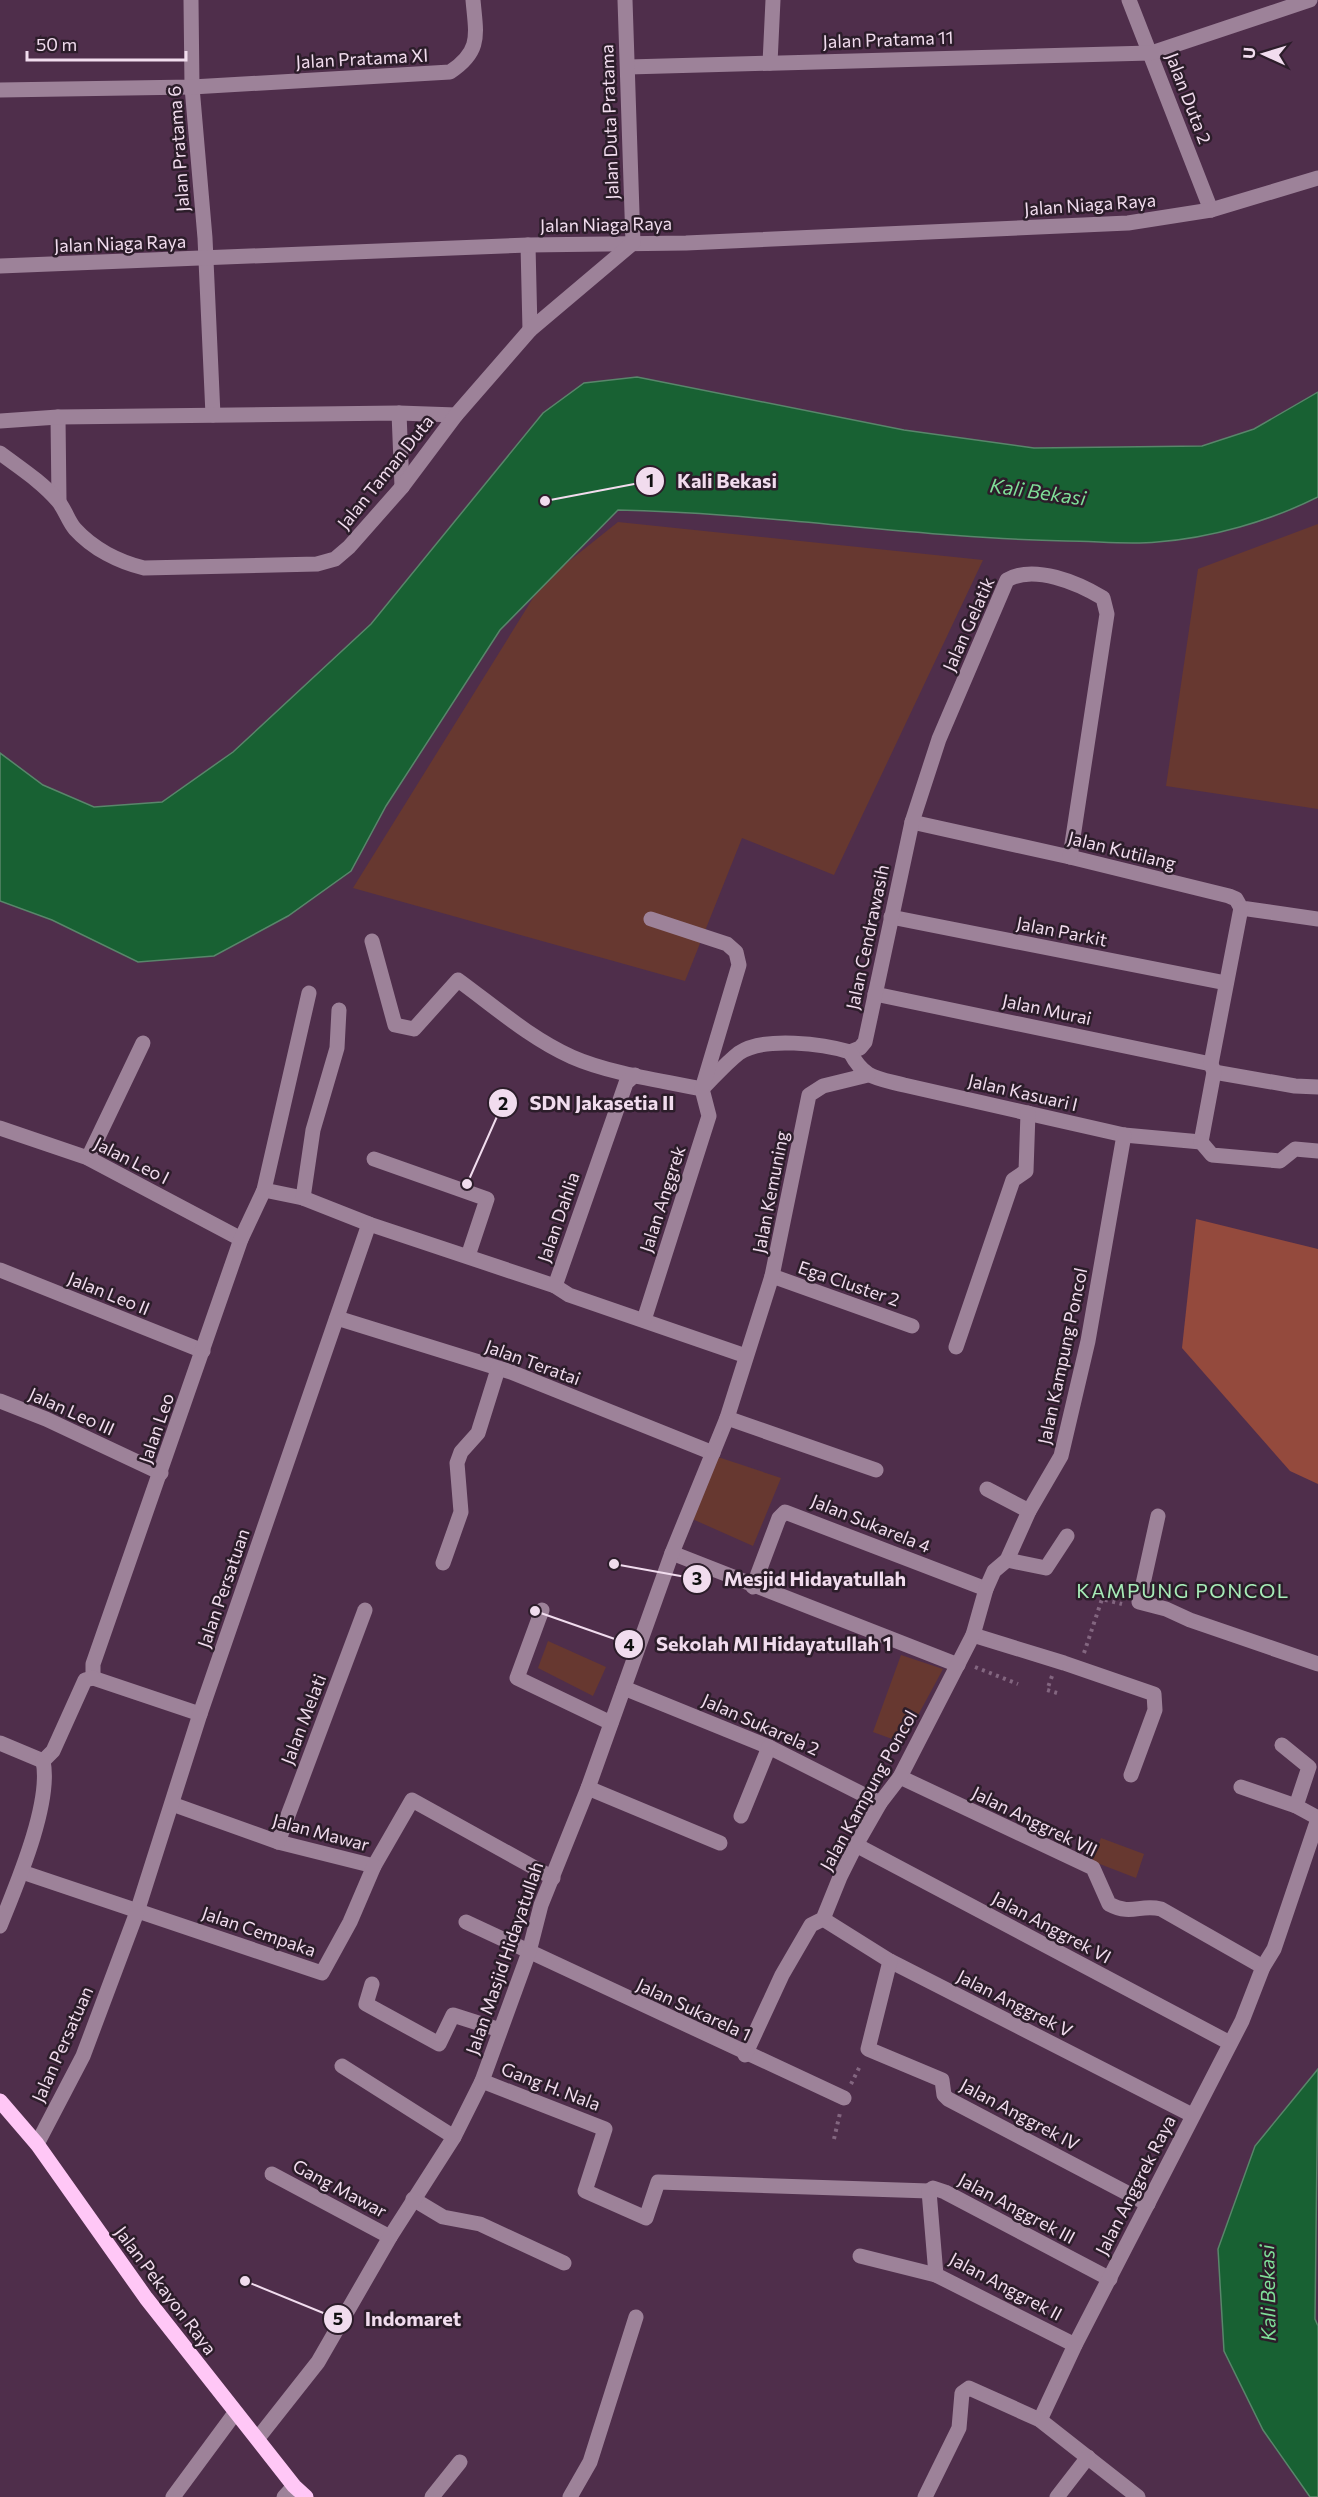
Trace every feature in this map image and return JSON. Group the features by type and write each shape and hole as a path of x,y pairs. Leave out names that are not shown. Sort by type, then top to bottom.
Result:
{"main road":[{"name":"Jalan Pekayon Raya","path":"0,2101 37,2144 146,2298 258,2438 289,2492 306,2497"}],"street":[{"name":"Jalan Pratama 6","path":"191,0 192,87 205,259 213,415"},
{"name":"Jalan Pratama XI","path":"0,90 192,87 450,72 466,62 476,41 473,0"},
{"name":"Jalan Duta Pratama","path":"625,0 633,243"},
{"path":"770,63 773,0"},
{"name":"Jalan Duta 2","path":"1129,0 1211,210"},
{"name":"Jalan Pratama 11","path":"627,67 1150,53 1300,2"},
{"name":"Jalan Niaga Raya","path":"0,266 1070,227 1128,223 1211,210 1318,178"},
{"name":"Jalan Taman Duta","path":"0,453 33,477 58,501 75,529 108,555 144,568 317,564 335,559 349,547 402,487 456,415 530,330 633,243"},
{"path":"528,245 530,330"},
{"path":"399,413 402,487"},
{"path":"0,421 58,417 399,413 456,415"},
{"path":"58,417 58,501"},
{"name":"Jalan Gelatik","path":"912,822 939,739 1007,580 1017,574 1036,573 1088,589 1103,598 1107,614 1070,857"},
{"name":"Jalan Kutilang","path":"912,822 1070,857 1229,896 1236,899 1241,908 1318,919"},
{"name":"Jalan Cendrawasih","path":"850,1053 860,1048 865,1042 912,822"},
{"path":"1241,908 1226,983 1201,1142 1212,1155 1270,1161 1280,1161 1295,1149 1318,1150"},
{"name":"Jalan Parkit","path":"891,917 1226,983"},
{"path":"651,919 727,944 736,952 739,965 702,1089"},
{"path":"372,941 395,1024 414,1029 458,980 534,1037 574,1058 635,1075 702,1089"},
{"name":"Jalan Leo","path":"93,1678 93,1664 241,1239 264,1190 309,993"},
{"name":"Jalan Murai","path":"875,994 1295,1086 1318,1087"},
{"path":"303,1198 314,1130 337,1048 339,1010"},
{"path":"88,1158 143,1043"},
{"path":"702,1089 741,1052 777,1043 812,1044 850,1053 858,1067 868,1075"},
{"name":"Jalan Dahlia","path":"635,1075 626,1083 555,1286 568,1295 746,1356"},
{"name":"Jalan Kasuari I","path":"868,1075 1124,1135 1201,1142"},
{"name":"Jalan Kemuning","path":"728,1418 772,1276 809,1095 839,1080 868,1075"},
{"name":"Jalan Anggrek","path":"644,1320 709,1116 702,1089"},
{"path":"956,1347 1013,1180 1026,1171 1028,1113"},
{"name":"Jalan Leo I","path":"0,1128 88,1158 241,1239"},
{"name":"Jalan Kampung Poncol","path":"745,2055 782,1976 811,1925 824,1919 840,1877 856,1845 880,1803 900,1777 973,1635 986,1589 994,1571 1007,1560 1029,1511 1061,1456 1088,1341 1124,1135"},
{"path":"374,1159 488,1199 468,1256"},
{"path":"264,1190 303,1198 369,1224 555,1286"},
{"name":"Jalan Persatuan","path":"37,2144 83,2056 137,1912 200,1714 369,1224"},
{"name":"Jalan Leo II","path":"0,1270 203,1351"},
{"name":"Ega Cluster 2","path":"772,1276 912,1326"},
{"name":"Jalan Teratai","path":"337,1318 498,1369 713,1453"},
{"path":"443,1563 461,1512 457,1463 461,1452 477,1432 498,1369"},
{"name":"Jalan Leo III","path":"0,1401 46,1419 161,1473"},
{"path":"728,1418 876,1470"},
{"name":"Jalan Masjid Hidayatullah","path":"258,2438 318,2362 413,2199 454,2138 482,2080 529,1952 542,1905 588,1788 672,1553 728,1418"},
{"path":"987,1489 1029,1511"},
{"name":"Jalan Sukarela 4","path":"753,1587 779,1518 785,1512 986,1589"},
{"path":"1158,1516 1139,1602 1166,1609 1190,1620 1318,1664"},
{"path":"1007,1560 1046,1568 1067,1536"},
{"path":"672,1553 753,1587 959,1663"},
{"name":"Jalan Melati","path":"278,1842 365,1610"},
{"path":"542,1610 517,1678 610,1723"},
{"path":"973,1635 1154,1694 1155,1710 1131,1775"},
{"path":"43,1761 53,1751 85,1680 93,1678 200,1714"},
{"name":"Jalan Sukarela 2","path":"624,1688 769,1747 880,1803"},
{"path":"5,1745 43,1761"},
{"path":"1282,1745 1314,1767 1296,1806"},
{"path":"741,1816 769,1747"},
{"path":"0,1926 22,1872 46,1786 43,1761"},
{"name":"Jalan Anggrek VII","path":"900,1777 1093,1868 1108,1904 1133,1911 1150,1906 1161,1909 1263,1966"},
{"path":"1241,1787 1296,1806 1318,1818 1274,1948 1263,1966"},
{"path":"588,1788 720,1843"},
{"name":"Jalan Mawar","path":"172,1804 278,1842 374,1866 412,1800 553,1878"},
{"name":"Jalan Anggrek VI","path":"856,1845 1230,2043"},
{"name":"Jalan Cempaka","path":"22,1872 322,1973 351,1922 374,1866"},
{"name":"Jalan Anggrek V","path":"824,1919 890,1961 1192,2115"},
{"name":"Jalan Sukarela 1","path":"466,1922 745,2055 844,2098"},
{"name":"Jalan Anggrek IV","path":"890,1961 868,2049 942,2080 944,2095 948,2099 1148,2204"},
{"name":"Jalan Anggrek Raya","path":"1040,2420 1075,2345 1242,2021 1263,1966"},
{"path":"372,1984 366,2004 439,2044 453,2015 500,2030"},
{"path":"342,2066 454,2138"},
{"name":"Gang H. Nala","path":"482,2080 605,2128 585,2191 646,2218 658,2182 934,2190"},
{"name":"Gang Mawar","path":"272,2174 390,2238"},
{"name":"Jalan Anggrek II","path":"934,2190 936,2275 1075,2345"},
{"name":"Jalan Anggrek III","path":"934,2190 1110,2279"},
{"path":"413,2199 443,2217 480,2224 564,2263"},
{"path":"861,2256 936,2275"},
{"path":"570,2497 590,2462 636,2317"},
{"path":"925,2497 959,2428 962,2393 965,2390 975,2389 1040,2420 1138,2497"},
{"path":"173,2497 236,2413"},
{"path":"1057,2497 1088,2457"},
{"path":"432,2497 460,2463"}],"path":[{"path":"1079,1668 1102,1599 1127,1605 1139,1602"},
{"path":"959,1663 1018,1684"}],"shaded area":[{"path":"618,522 983,560 834,875 742,838 685,981 353,888 543,582"},
{"path":"1318,524 1318,809 1166,786 1198,569"},
{"path":"1196,1219 1318,1249 1318,1484 1290,1471 1182,1348"},
{"path":"715,1456 781,1478 753,1546 690,1518"},
{"path":"548,1641 606,1667 593,1696 538,1668"},
{"path":"901,1655 943,1669 903,1743 873,1732"},
{"path":"1101,1838 1144,1854 1136,1878 1092,1861"}],"water":[{"path":"637,377 904,430 1034,448 1202,446 1254,429 1318,392 1318,497 1280,514 1240,527 1198,537 1134,543 1010,539 730,516 618,510 500,630 386,806 351,871 288,916 214,956 138,962 52,920 0,901 0,753 43,785 94,807 162,802 233,752 371,624 543,413 584,383"},
{"path":"1318,2069 1315,2319 1318,2326 1318,2497 1310,2497 1263,2430 1224,2351 1218,2249 1255,2146"}],"place":[{"name":"Kali Bekasi","path":"545,501"},
{"name":"SDN Jakasetia II","path":"467,1184"},
{"name":"Mesjid Hidayatullah","path":"614,1564"},
{"name":"Sekolah MI Hidayatullah 1","path":"535,1611"},
{"name":"Indomaret","path":"245,2281"}],"district":[{"name":"KAMPUNG PONCOL","path":"1183,1590"}]}
